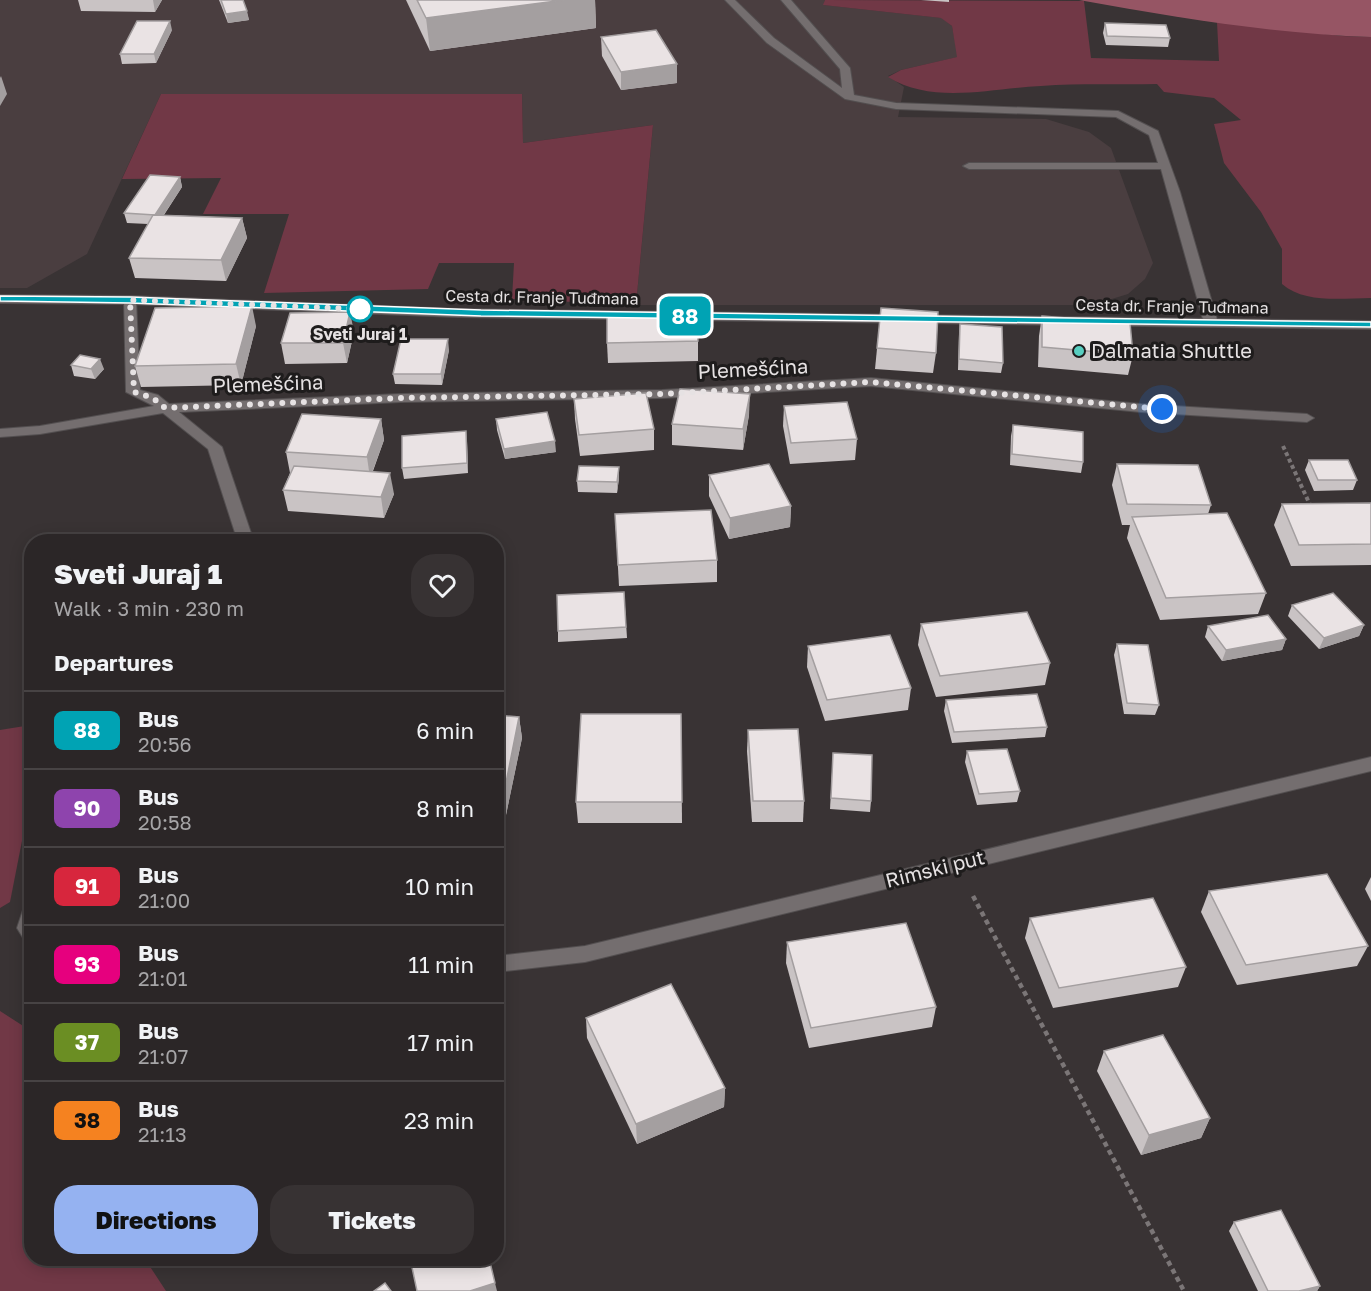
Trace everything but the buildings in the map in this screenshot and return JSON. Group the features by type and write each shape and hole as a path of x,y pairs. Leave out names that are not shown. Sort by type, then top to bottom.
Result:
{"street":[{"path":"730,0 750,24 799,64 849,97 896,106 1118,114 1154,133 1166,165 1211,322"},
{"path":"786,0 845,68 849,97"},
{"path":"969,166 1166,165"},
{"name":"Cesta dr. Franje Tuđmana","path":"0,299 130,300 458,313 1371,325"},
{"path":"130,300 134,392 153,398 215,447 243,534"},
{"name":"Plemešćina","path":"0,433 40,430 165,408 400,398 662,394 871,382 1141,408 1306,418"},
{"name":"Rimski put","path":"504,963 585,954 1371,764"}],"path":[{"path":"1268,416 1315,515"},
{"path":"955,864 1184,1291"}],"shaded area":[{"path":"0,0 825,0 824,5 942,18 952,26 958,57 901,70 888,76 904,87 898,117 1046,119 1089,132 1111,148 1153,263 1145,279 1128,294 1092,305 636,305 653,125 523,143 522,94 161,94 87,254 27,288 0,288"},
{"path":"825,0 1084,1 1091,58 1219,61 1217,22 1342,36 1371,37 1371,298 1313,297 1302,295 1282,284 1282,249 1261,212 1224,163 1214,124 1241,120 1214,98 1164,92 1157,84 1056,85 963,93 943,93 905,86 888,77 901,70 957,57 952,26 941,18 823,5"},
{"path":"1079,0 1371,0 1371,37 1261,28"},
{"path":"161,94 522,94 523,143 653,125 636,305 512,299 514,263 439,263 428,289 264,293 289,214 203,214 221,178 122,179"},
{"path":"24,726 24,831 10,902 0,908 0,730"},
{"path":"0,1011 24,1026 24,1266 150,1266 166,1291 0,1291"}],"bus line":[{"name":"88","path":"0,299 130,300 481,313 1371,325"}],"place":[{"name":"Sveti Juraj 1","path":"360,309"},
{"name":"Dalmatia Shuttle","path":"1079,351"}],"route":[{"path":"360,309 130,300 134,392 153,398 165,408 400,398 662,394 871,382 1162,409"}]}
